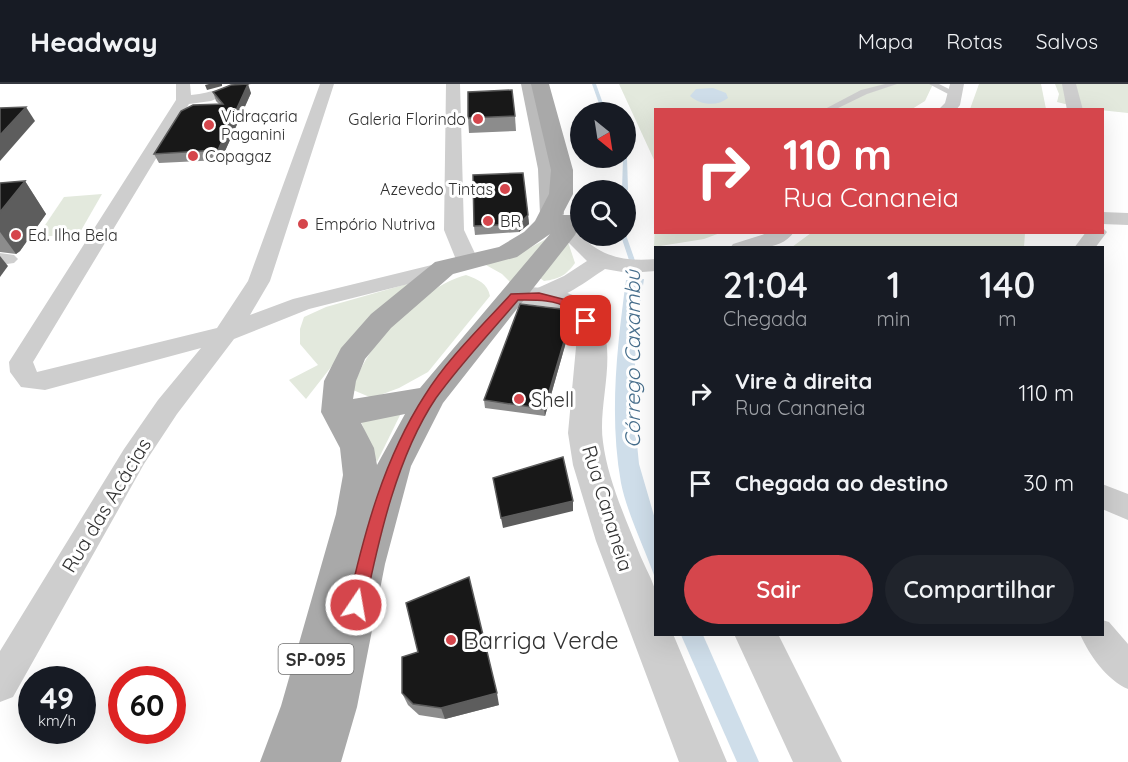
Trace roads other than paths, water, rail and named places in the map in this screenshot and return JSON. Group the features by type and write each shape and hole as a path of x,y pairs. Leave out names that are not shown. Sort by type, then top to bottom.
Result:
{"main road":[{"path":"530,84 559,222"},
{"name":"SP-095","path":"540,84 562,170 559,222"},
{"name":"SP-095","path":"317,762 334,707 365,564 394,466 430,398 527,296 559,222 578,194 558,84"},
{"name":"SP-095","path":"284,762 304,706 344,555 361,475 357,448 337,412 340,381 352,355 381,321 456,265 508,252 559,222"},
{"path":"456,265 492,277 527,296"},
{"path":"337,412 366,411 430,398"}],"street":[{"path":"244,84 206,98 184,92 21,362 23,372 30,381 45,381 224,334 301,304 456,265 453,84"},
{"path":"1069,84 1075,108"},
{"name":"Rua das Acácias","path":"0,684 91,526 155,425 246,306 259,281 326,85"},
{"path":"948,108 952,105 956,89"},
{"path":"1104,218 1128,219"},
{"path":"559,222 586,253 612,263 653,265"},
{"path":"749,246 775,239 781,234"},
{"path":"1086,246 1095,234"},
{"path":"527,296 572,281 612,263"},
{"path":"259,281 269,292 301,304"},
{"name":"Rua Cananeia","path":"527,296 574,306 586,321 591,353 585,444 610,529 703,762"},
{"path":"1104,497 1128,507"},
{"path":"756,636 818,762"},
{"path":"1099,636 1128,671"}],"lane":[{"path":"831,108 864,92 894,84"},
{"path":"933,84 956,89"}],"water":[{"path":"713,88 726,93 728,98 719,103 709,104 690,96 696,89"},
{"path":"644,279 637,326 633,404 639,464 654,516 654,575 624,495 617,458 615,407 617,356 626,280"},
{"path":"681,636 703,636 759,762 737,762"}],"waterway":[{"name":"Córrego Caxambú","path":"594,84 600,102"},
{"name":"Córrego Caxambú","path":"625,168 625,180"},
{"name":"Córrego Caxambú","path":"627,246 636,272 634,290"}],"place":[{"name":"Galeria Florindo","path":"478,119"},
{"name":"Vidraçaria Paganini","path":"209,125"},
{"name":"Copagaz","path":"193,156"},
{"name":"Azevedo Tintas","path":"505,189"},
{"name":"BR","path":"488,221"},
{"name":"Empório Nutriva","path":"303,224"},
{"name":"Ed. Ilha Bela","path":"16,235"},
{"name":"Shell","path":"519,399"},
{"name":"Barriga Verde","path":"451,640"}]}
